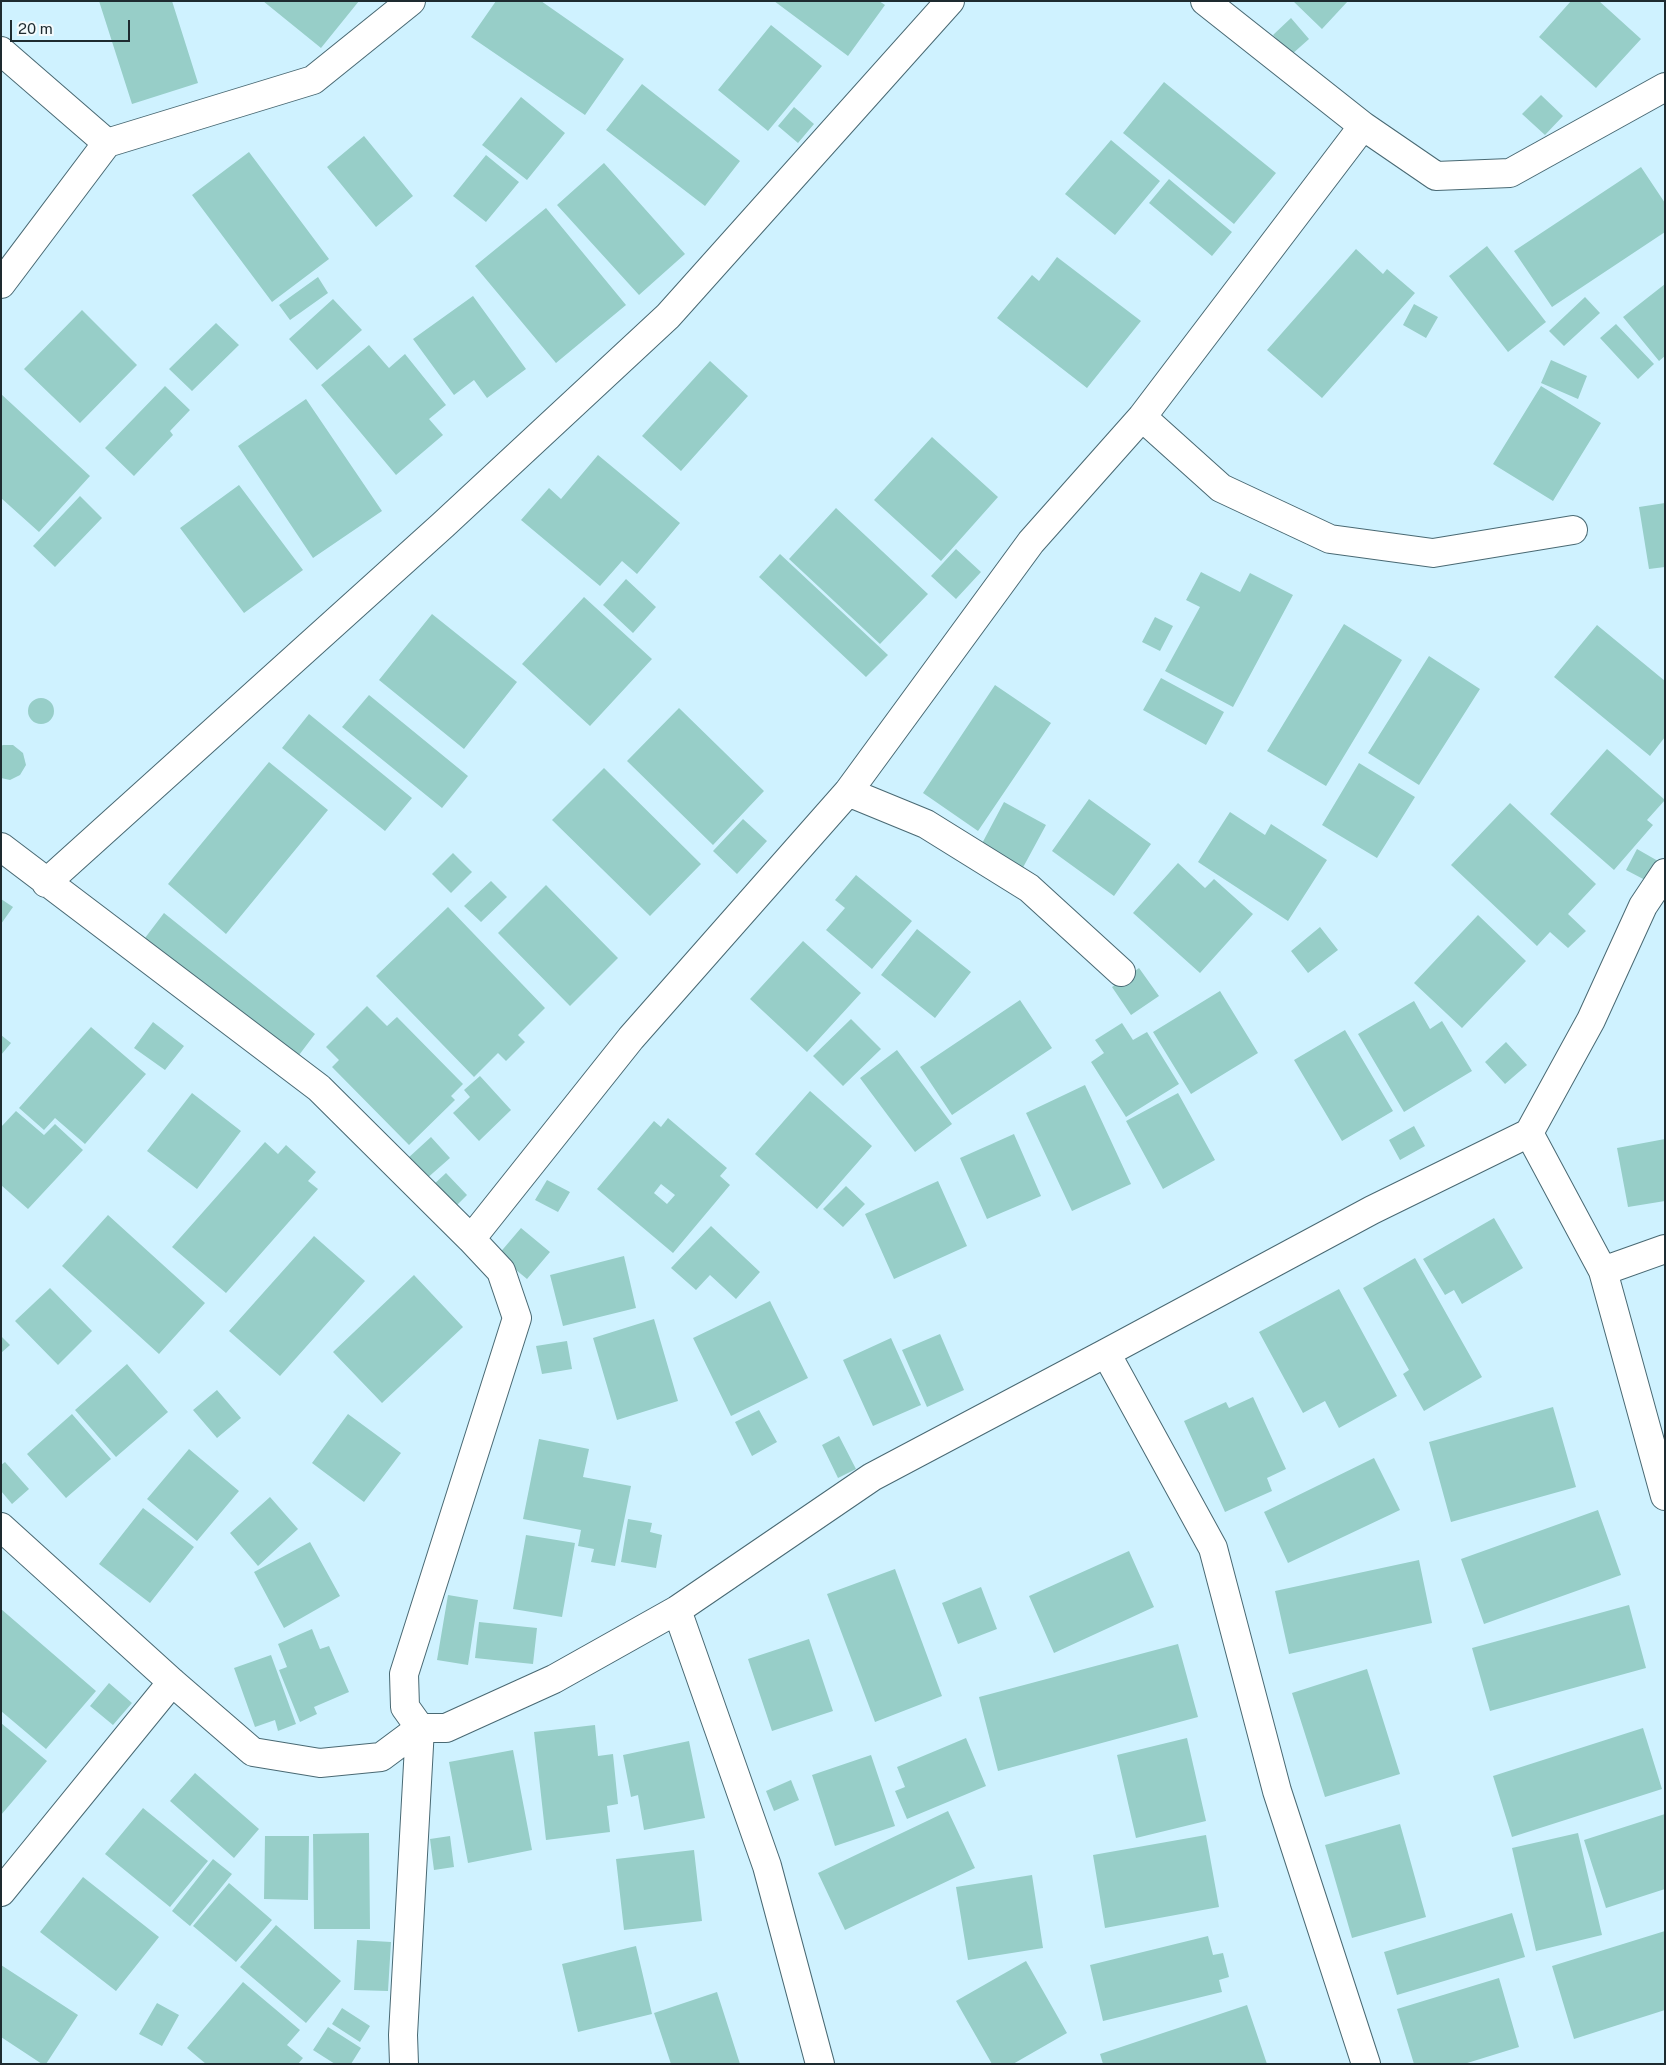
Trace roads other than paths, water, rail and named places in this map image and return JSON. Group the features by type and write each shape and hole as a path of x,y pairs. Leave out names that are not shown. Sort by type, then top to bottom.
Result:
{"street":[{"path":"1,284 107,143 313,80 411,1"},
{"path":"46,883 443,525 668,316 950,1"},
{"path":"1205,1 1364,126 1436,176 1510,173 1665,87"},
{"path":"1,51 107,143"},
{"path":"471,1239 631,1038 848,792 1030,542 1142,417 1364,126"},
{"path":"1142,417 1221,488 1330,539 1433,553 1572,530"},
{"path":"848,792 926,824 1029,888 1121,972"},
{"path":"1,847 46,883 319,1088 501,1271 517,1318 404,1674 405,1707 420,1728 403,2035 404,2064"},
{"path":"1,1527 172,1682 253,1752 320,1764 381,1757 420,1728 446,1728 554,1679 677,1610 872,1477 1372,1210 1529,1133 1591,1020 1643,906 1665,873"},
{"path":"1529,1133 1603,1271 1665,1496"},
{"path":"1603,1271 1665,1249"},
{"path":"1106,1353 1213,1548 1277,1791 1366,2064"},
{"path":"677,1610 768,1866 820,2064"},
{"path":"1,1892 172,1682"}]}
